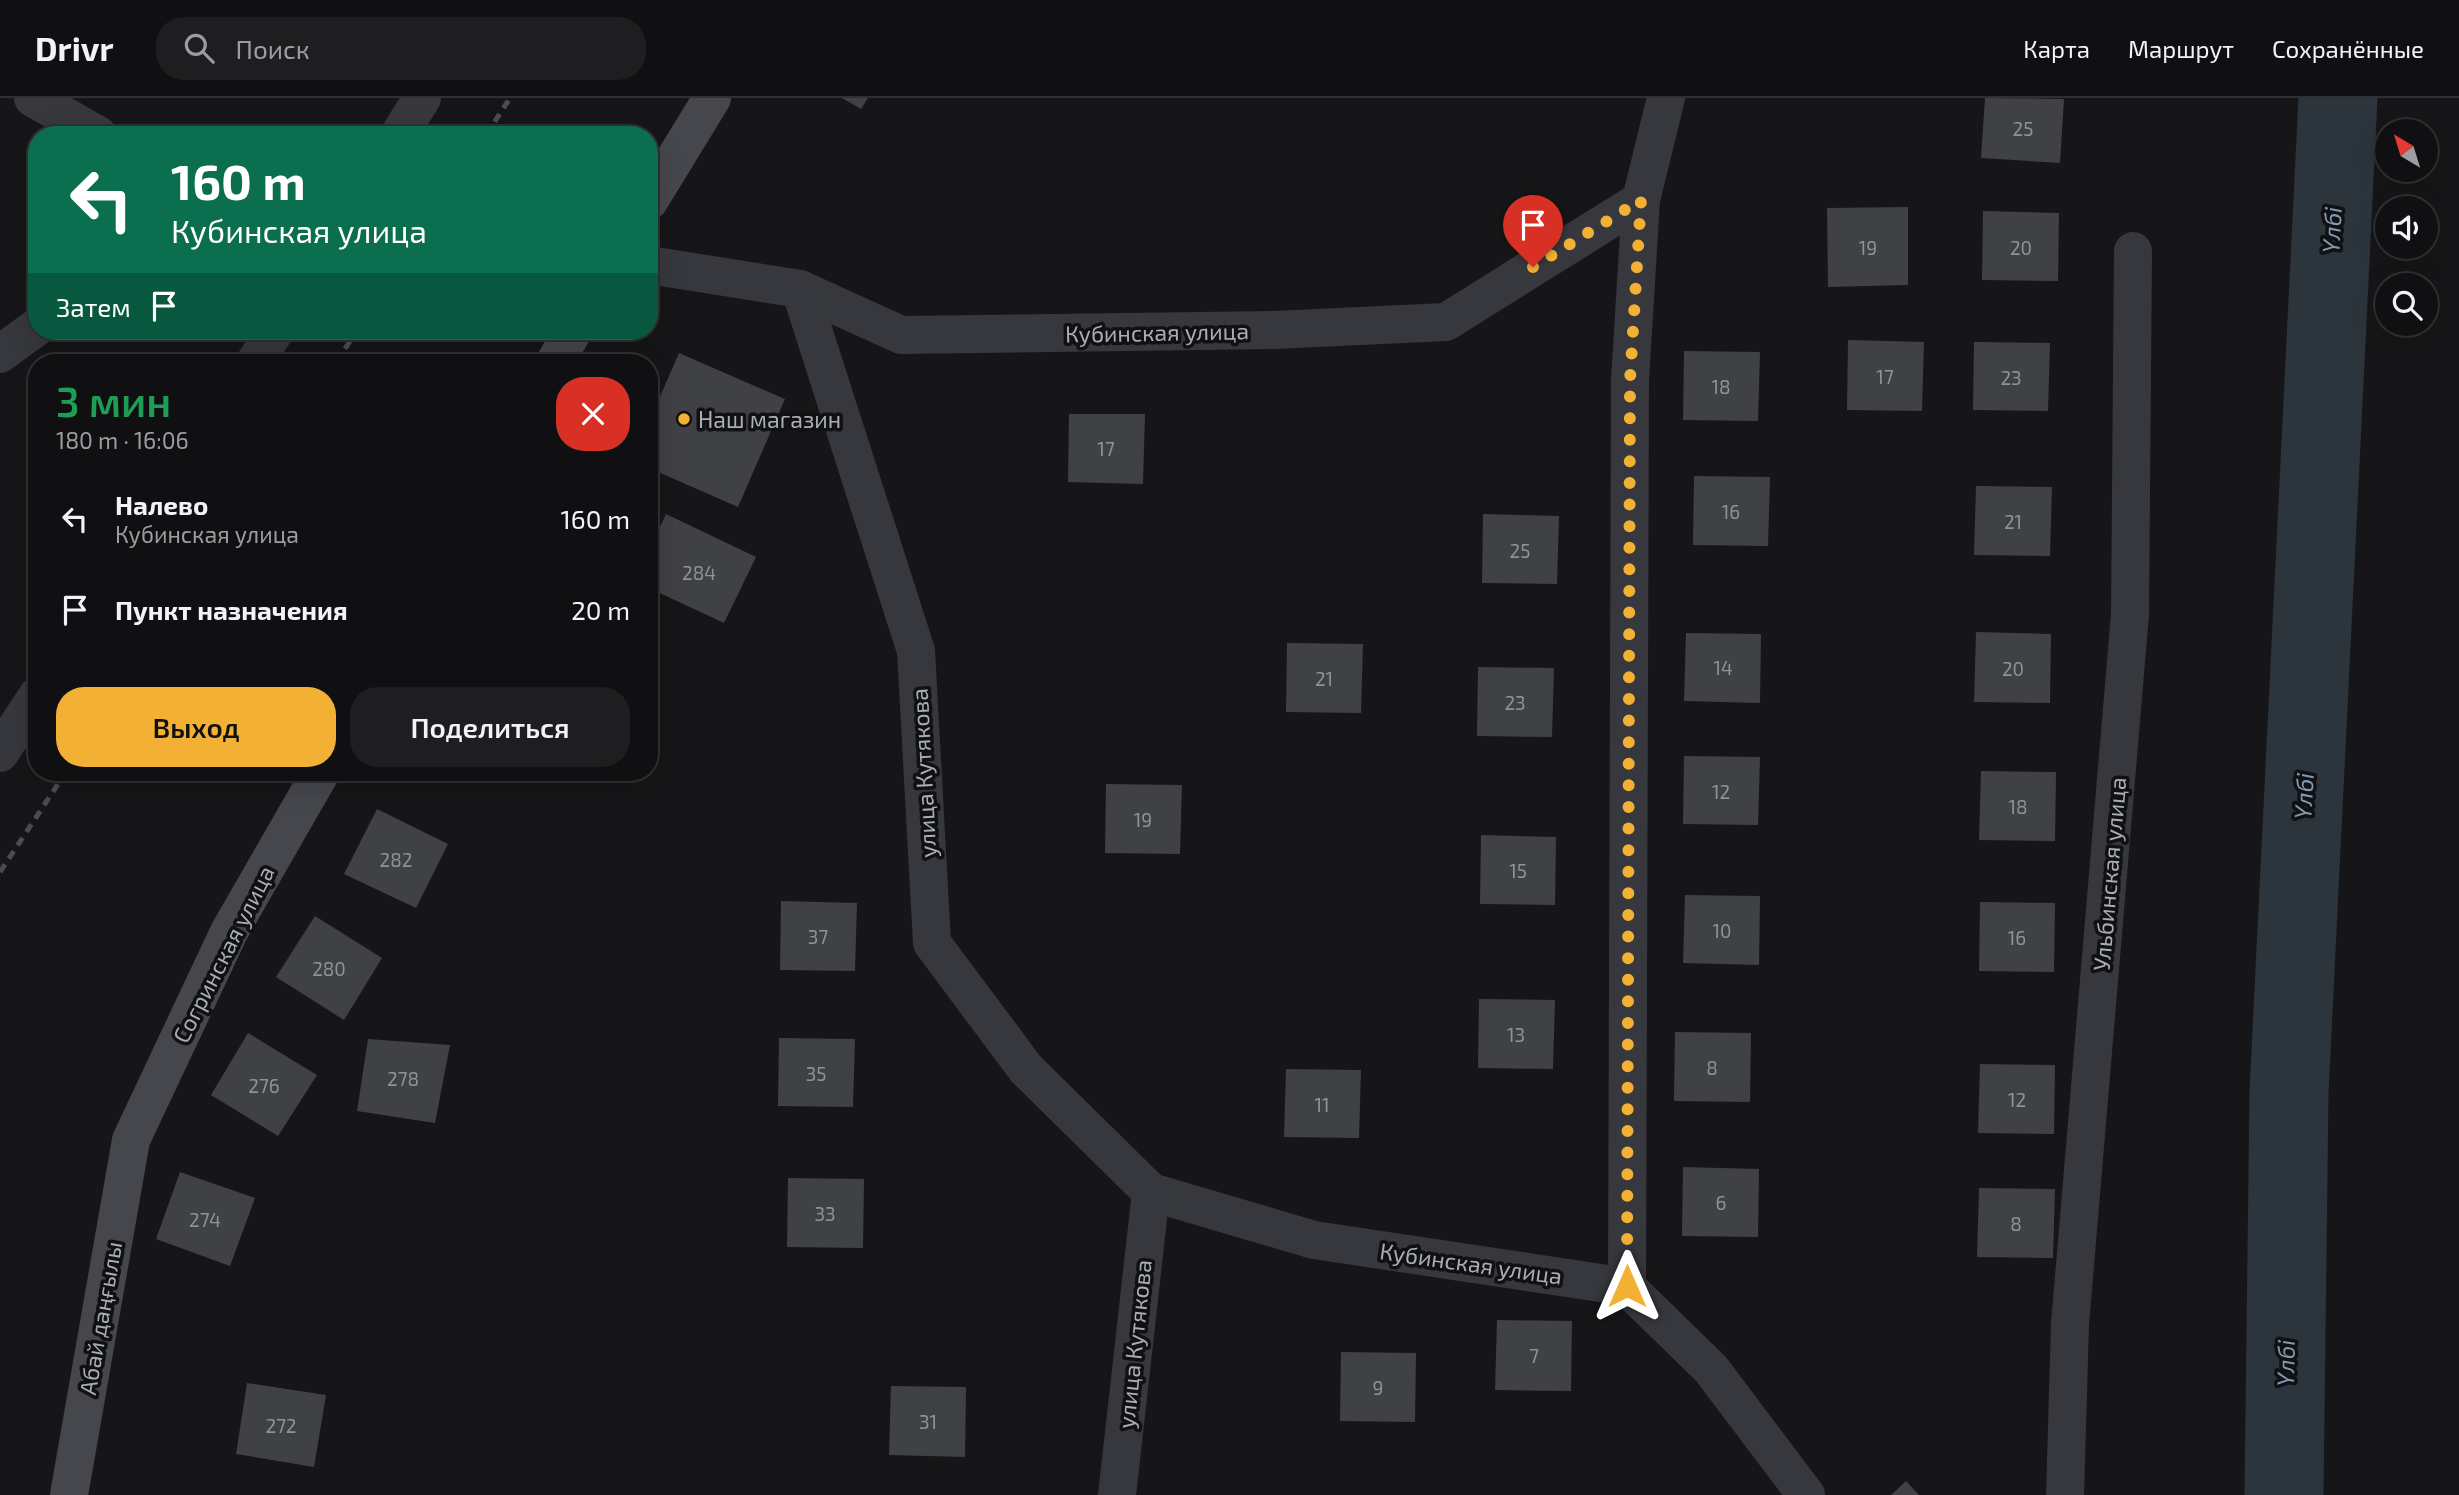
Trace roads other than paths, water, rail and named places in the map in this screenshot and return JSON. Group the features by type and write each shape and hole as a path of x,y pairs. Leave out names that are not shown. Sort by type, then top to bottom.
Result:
{"main road":[{"path":"658,186 712,98"},
{"name":"Согринская улица","path":"131,1140 229,932 316,781"},
{"name":"Абай даңғылы","path":"69,1495 131,1140"}],"street":[{"path":"0,101 27,98"},
{"path":"33,98 82,126"},
{"path":"405,126 422,98"},
{"path":"1666,98 1641,200 1630,380 1627,1286 1711,1369 1806,1495"},
{"name":"Кубинская улица","path":"658,266 800,289 901,335 1274,330 1446,322 1641,200"},
{"name":"Ульбинская улица","path":"2065,1495 2070,1324 2130,614 2133,251"},
{"name":"улица Кутякова","path":"800,289 916,651 932,943 1026,1069 1151,1192 1314,1240"},
{"path":"0,354 28,334"},
{"path":"0,753 28,710"},
{"name":"улица Кутякова","path":"1117,1495 1151,1192"},
{"name":"Кубинская улица","path":"1314,1240 1627,1286"}],"waterway":[{"name":"Үлбі","path":"2284,1495 2289,1092 2338,98"}],"railway":[{"path":"492,126 510,98"},
{"path":"341,354 351,340"},
{"path":"0,872 60,781"}],"place":[{"name":"Наш магазин","path":"684,419"}]}
